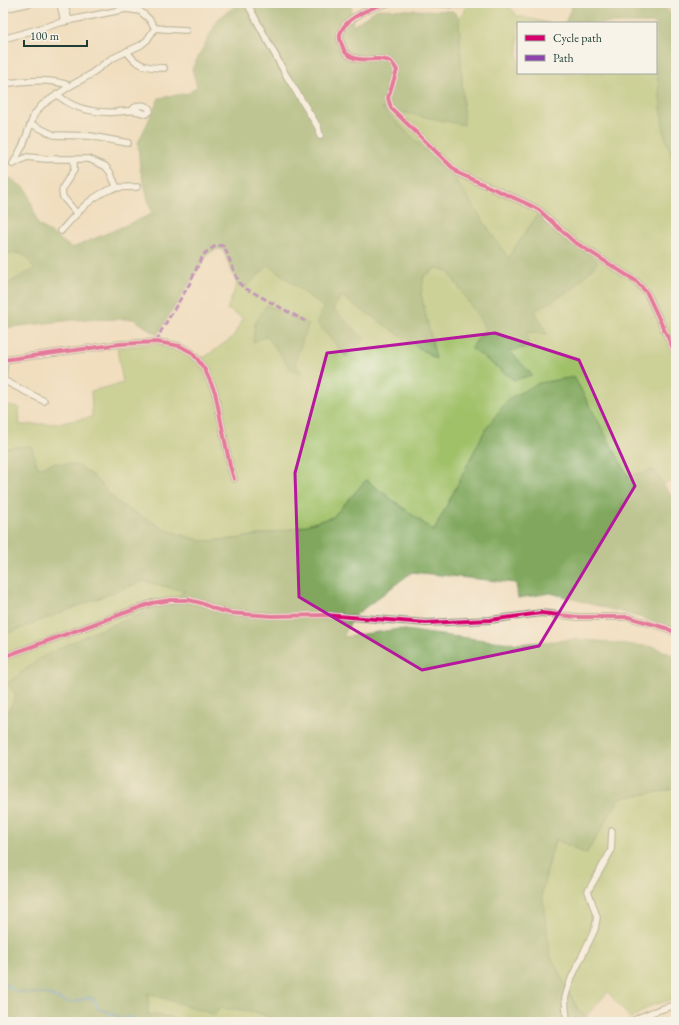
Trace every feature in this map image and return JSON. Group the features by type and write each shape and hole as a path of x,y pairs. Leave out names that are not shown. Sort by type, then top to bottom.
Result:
{"street":[{"path":"3,9 31,3"},
{"path":"60,3 66,21"},
{"path":"64,3 66,21"},
{"path":"247,3 286,75 318,127 320,136"},
{"path":"389,3 378,5 352,18 343,27 340,34 340,42 346,53 357,60 384,60 391,63 397,70 388,98 391,108 458,173 530,204 539,210 573,241 636,281 647,293 676,356"},
{"path":"427,3 461,5 466,3"},
{"path":"670,3 676,10"},
{"path":"3,39 66,21 126,9 140,11 149,19 154,28"},
{"path":"154,28 186,30"},
{"path":"117,188 110,172 105,166 89,159 46,159 27,157 13,164 38,110 57,94 88,76 106,62 147,40 154,28"},
{"path":"127,51 136,62 145,67 164,68"},
{"path":"3,84 16,82 52,81 70,86"},
{"path":"57,94 68,102 85,109 105,112 132,110"},
{"path":"31,124 54,135 90,136 128,143"},
{"path":"74,159 74,170 62,192 63,197 77,214"},
{"path":"61,231 91,200 107,191 117,188 137,187"},
{"path":"44,401 3,380 4,360 128,344 157,342 180,346 191,352 198,360 205,370 215,392 230,466 234,478"},
{"path":"3,657 152,603 171,600 189,600 230,613 272,616 325,615 426,623 490,620 541,613 578,617 628,617 666,628 676,633"},
{"path":"567,1022 565,998 571,979 595,929 597,917 588,891 611,851 612,831"},
{"path":"631,1022 659,1009 676,1005"}],"highlighted area":[{"path":"495,333 579,360 635,486 539,646 422,670 299,597 295,473 327,353"}],"green space":[{"path":"239,3 351,3 353,26 377,9 453,11 459,17 464,125 381,108 453,176 508,258 538,214 598,262 574,288 535,311 547,334 527,332 528,347 510,351 532,375 514,380 471,348 486,329 448,271 437,268 424,276 421,294 436,359 341,296 333,309 365,339 346,357 317,323 323,307 269,265 246,287 237,284 223,250 218,249 209,253 205,258 157,335 134,319 74,320 3,329 3,286 34,269 28,259 22,254 3,254 3,173 27,190 38,224 72,248 152,214 140,169 138,143 159,98 189,93 197,86 192,69 218,19"},
{"path":"470,3 506,3 518,16 545,22 517,22 517,74 657,74 657,70 664,133 676,170 676,479 664,484 654,470 628,477 574,377 485,430 434,531 366,480 333,517 297,528 235,539 202,541 166,530 118,503 92,475 54,463 38,468 31,446 3,448 3,405 19,407 20,425 61,423 92,417 91,391 123,383 117,348 157,344 175,348 194,358 205,357 233,337 243,318 227,309 237,284 246,287 269,265 324,307 333,309 341,295 435,358 421,294 424,276 437,268 448,271 486,329 471,348 532,375 510,351 527,332 547,334 534,311 574,288 508,259 453,176 381,107 464,125 459,17"},
{"path":"573,3 661,3 676,20 676,170 664,133 657,70 657,22 565,22"},
{"path":"17,252 28,257 35,269 3,286 3,254"},
{"path":"267,305 309,324 295,361 302,375 290,368 267,336 253,342 255,323"},
{"path":"574,377 628,476 654,470 676,503 676,629 664,624 551,593 518,598 516,583 412,572 354,616 343,637 399,629 520,644 578,639 654,647 675,656 671,695 676,696 676,789 620,798 586,854 555,839 542,892 550,955 577,1008 592,1022 276,1022 256,1012 242,1010 220,1008 215,1015 148,993 148,1014 170,1017 180,1022 3,1022 3,723 16,695 7,683 42,657 87,635 164,605 185,591 143,581 3,635 3,448 31,446 38,468 54,463 77,465 92,475 118,503 166,530 202,541 235,539 297,528 333,517 366,480 434,531 485,430 508,399 539,383"},
{"path":"143,581 185,591 164,605 87,635 16,695 3,723 3,635"},
{"path":"676,789 676,999 652,1005 631,1019 608,992 585,1017 577,1008 550,955 542,892 555,839 586,854 620,798"},
{"path":"148,993 215,1015 219,1008 242,1010 256,1012 276,1022 180,1022 170,1017 148,1014"}],"water":[{"path":"3,984 8,984 16,991 49,994 68,1002 90,996 96,1001 100,1009 111,1012 121,1018 130,1016 138,1022 128,1018 121,1020 115,1015 109,1015 106,1011 98,1010 93,1000 90,998 73,1003 66,1003 47,995 14,992 7,986 3,986"}],"marked path":[{"path":"157,342 161,331 190,283 200,261 205,253 217,245 224,246 239,283 243,287 305,321"}],"cycle path":[{"path":"389,3 364,12 347,23 342,30 340,37 345,52 351,57 357,59 380,59 392,63 397,70 388,98 391,108 458,173 539,210 573,241 636,281 647,293 676,355"},
{"path":"3,360 120,344 157,342 180,346 191,352 198,360 205,370 215,392 234,479"},
{"path":"3,657 152,603 171,600 189,600 230,613 272,616 325,615 426,623 490,620 541,613 578,617 628,617 666,628 676,633"}]}
